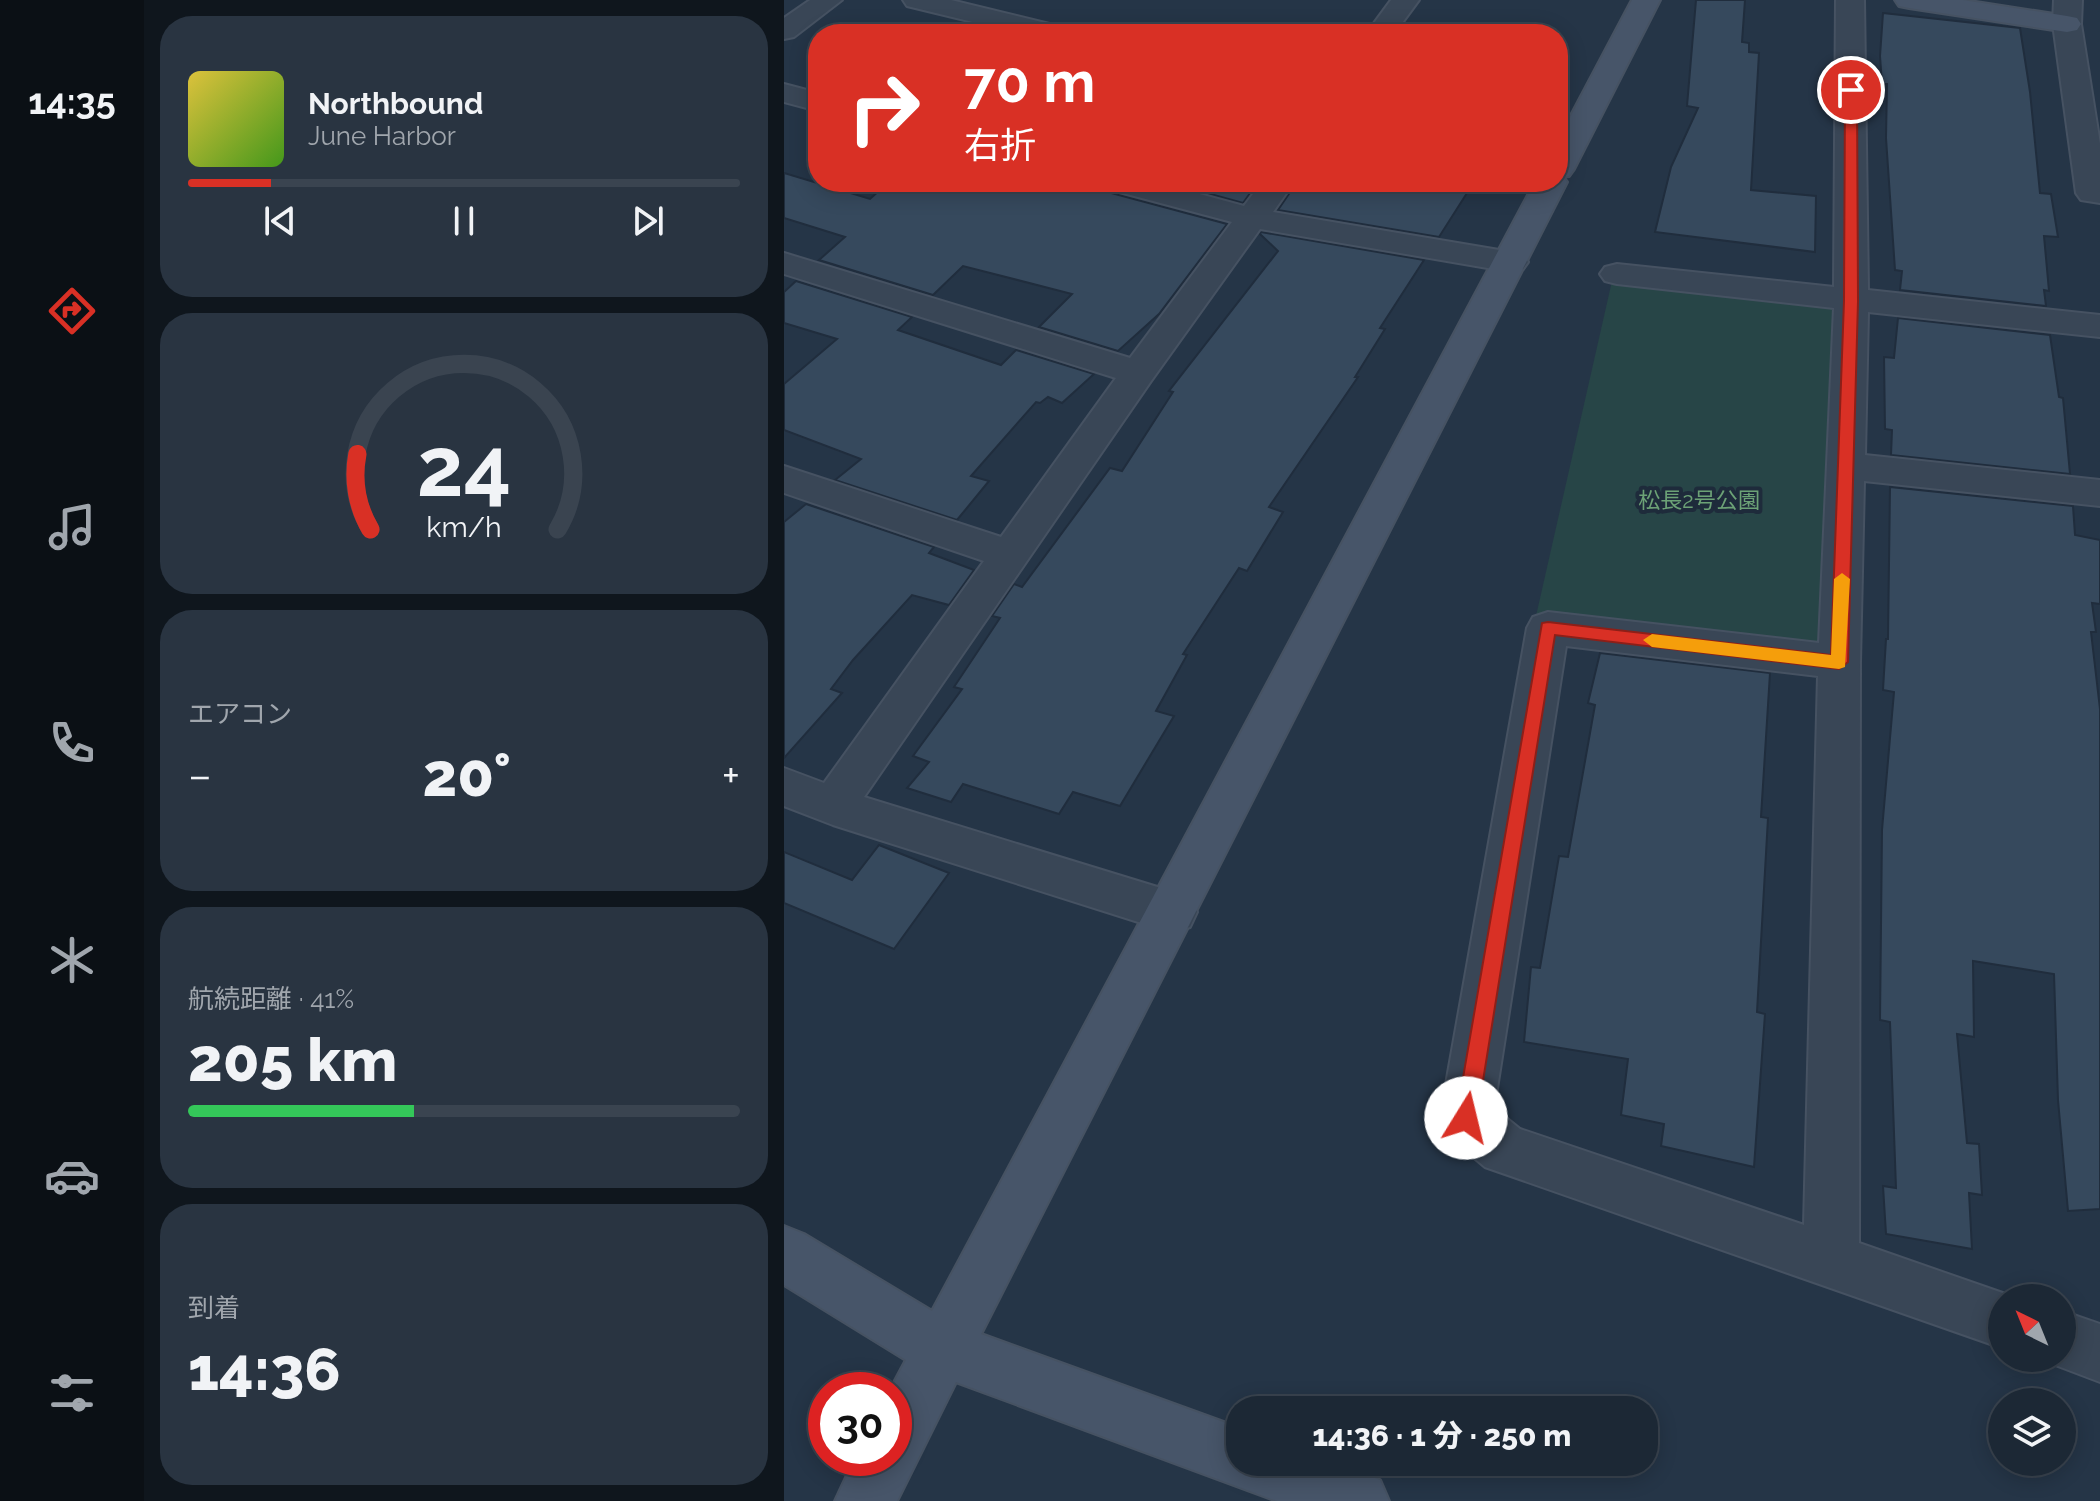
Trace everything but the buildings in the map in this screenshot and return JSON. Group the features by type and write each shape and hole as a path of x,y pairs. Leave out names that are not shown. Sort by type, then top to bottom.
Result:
{"street":[{"path":"784,31 828,0"},
{"path":"917,0 1015,24"},
{"path":"1387,24 1403,0"},
{"path":"1568,150 1646,0"},
{"path":"1831,1263 1839,662 1851,301 1850,0"},
{"path":"1909,0 2067,12 2092,193 2100,194"},
{"path":"784,93 808,99"},
{"path":"1156,192 1254,218 1511,262"},
{"path":"833,806 1138,373 1271,192"},
{"path":"912,1407 1173,912 1546,192"},
{"path":"784,263 1138,373"},
{"path":"1617,274 2100,326"},
{"path":"1846,466 2100,493"},
{"path":"784,479 1010,555"},
{"path":"1839,662 1548,628 1466,1118 1504,1149 1988,1315"},
{"path":"784,786 833,806 1173,912"},
{"path":"784,1254 941,1348 1226,1453"},
{"path":"2076,1345 2100,1353"},
{"path":"865,1501 878,1476"},
{"path":"1290,1476 1359,1501"}],"green space":[{"name":"松長2号公園","path":"1612,281 1839,306 1826,649 1536,616"}],"slow traffic":[{"path":"1652,640 1839,662 1842,579"}],"route":[{"path":"1466,1118 1548,628 1839,662 1851,301 1851,90"}]}
